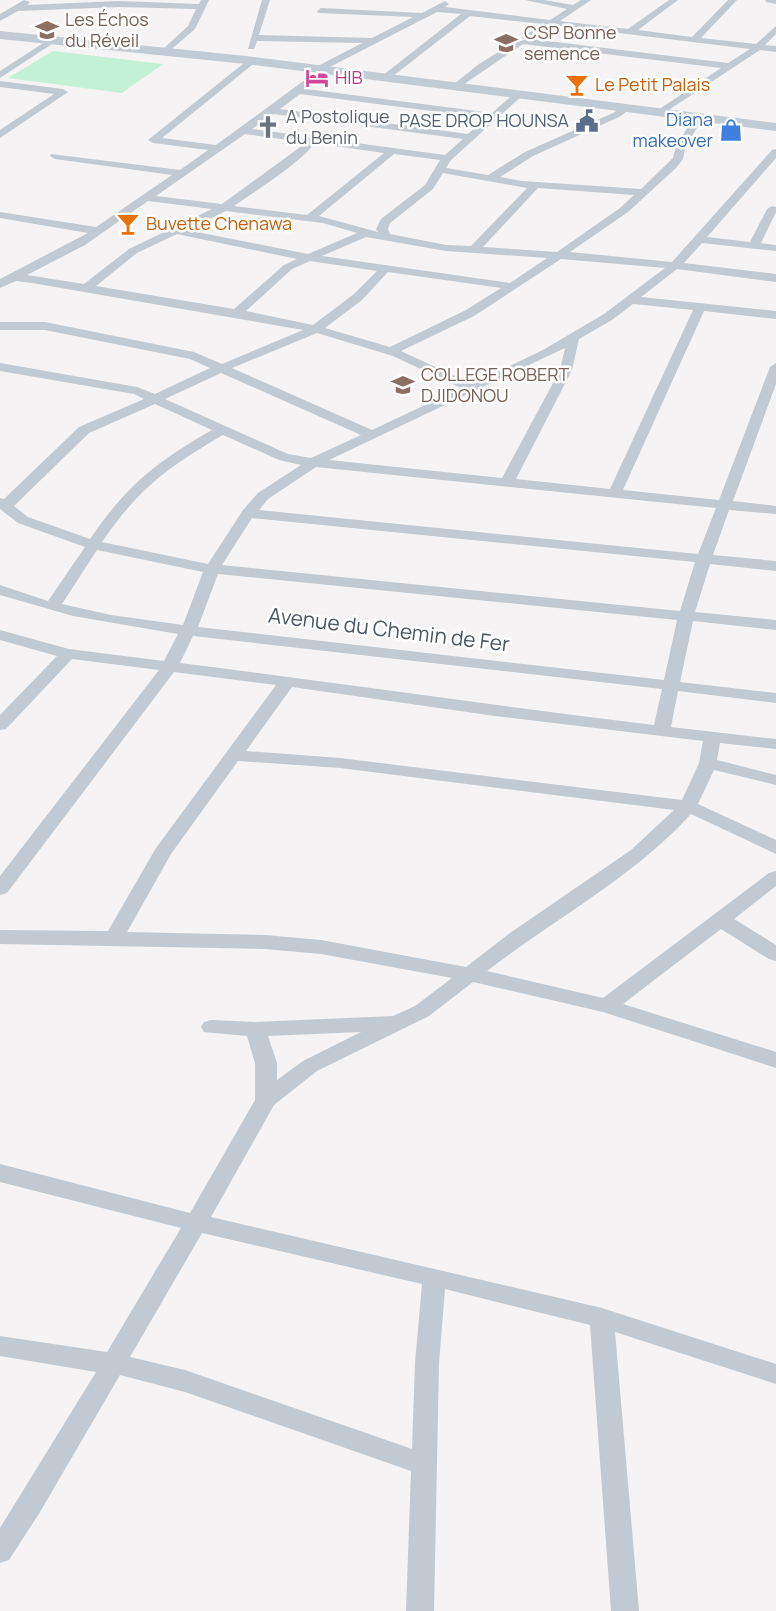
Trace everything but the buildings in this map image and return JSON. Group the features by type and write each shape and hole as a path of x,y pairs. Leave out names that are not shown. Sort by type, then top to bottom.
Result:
{"street":[{"path":"215,148 153,140 249,61 266,0"},
{"path":"316,25 325,0"},
{"path":"0,284 51,260 148,198 215,148 272,111 322,70 451,0"},
{"path":"529,0 576,8"},
{"path":"457,86 482,66 587,0"},
{"path":"630,32 674,0"},
{"path":"695,39 733,0"},
{"path":"769,0 776,1"},
{"path":"0,18 21,3 203,3 192,27 166,51"},
{"path":"436,9 776,49"},
{"path":"385,78 468,13"},
{"path":"254,38 316,25 425,15"},
{"path":"316,25 375,41"},
{"path":"662,112 758,47 776,29"},
{"path":"0,35 166,51 776,127"},
{"path":"0,75 54,40"},
{"path":"522,41 729,66"},
{"path":"0,63 14,66"},
{"path":"0,84 63,92 0,135"},
{"path":"297,91 494,116"},
{"path":"386,237 382,230 385,221 429,187 447,158 519,94"},
{"path":"489,179 529,154 626,108"},
{"path":"272,111 471,137"},
{"path":"393,350 470,313 624,210 678,159 681,146 699,117"},
{"path":"243,131 447,158"},
{"path":"88,287 133,251 224,208 297,156 308,146 307,139"},
{"path":"310,218 392,151"},
{"path":"55,156 182,173"},
{"path":"0,889 169,668 189,629 212,569 248,513 272,490 313,464 573,340 632,300 676,265 775,156"},
{"path":"441,170 535,185 642,192"},
{"path":"475,249 535,185"},
{"path":"148,198 310,218 342,224 365,233 446,248 512,254 620,259 776,278"},
{"path":"753,245 772,209"},
{"path":"0,215 98,231"},
{"path":"177,231 311,258 509,286"},
{"path":"238,312 288,267 365,233"},
{"path":"699,238 776,248"},
{"path":"385,269 358,297 314,330 222,368 84,430 2,504 23,520 95,545 212,569 686,615 776,626"},
{"path":"14,277 238,312 314,330 393,350 448,375 472,389"},
{"path":"632,300 776,315"},
{"path":"614,495 700,307"},
{"path":"0,326 45,326 194,356 372,435"},
{"path":"506,484 566,370 573,340"},
{"path":"0,367 136,391 157,398 284,457 313,464 776,510"},
{"path":"662,729 686,615 704,558 776,367"},
{"path":"52,607 111,519 156,471 222,430"},
{"path":"248,513 776,566"},
{"name":"Avenue du Chemin de Fer","path":"0,590 52,607 189,629 776,698"},
{"path":"0,635 68,654 286,683 373,692 495,711 776,744"},
{"path":"0,725 68,654"},
{"path":"114,938 163,852 286,683"},
{"path":"0,1551 31,1504 266,1100 310,1066 422,1011 517,938 638,854 668,828 688,806 708,763 712,736"},
{"path":"234,755 340,763 688,806 743,830 776,848"},
{"path":"708,763 776,780"},
{"path":"606,1006 776,877"},
{"path":"721,920 776,954"},
{"path":"0,937 265,942 321,947 469,974 606,1006 776,1060"},
{"path":"211,1027 255,1029 396,1023"},
{"path":"255,1029 266,1063 266,1100"},
{"path":"0,1173 196,1223 602,1318 776,1374"},
{"path":"420,1611 428,1363 434,1278"},
{"path":"602,1318 625,1611"},
{"path":"0,1346 74,1359 114,1363 185,1381 425,1465"}],"green space":[{"path":"53,51 163,64 122,93 8,78"}],"place":[{"name":"Les Échos du Réveil","path":"47,30"},
{"name":"CSP Bonne semence","path":"506,43"},
{"name":"HIB","path":"317,78"},
{"name":"Le Petit Palais","path":"577,85"},
{"name":"PASE DROP HOUNSA","path":"587,121"},
{"name":"A Postolique du Benin","path":"268,127"},
{"name":"Diana makeover","path":"731,130"},
{"name":"Buvette Chenawa","path":"128,224"},
{"name":"COLLEGE ROBERT DJIDONOU","path":"403,385"}]}
